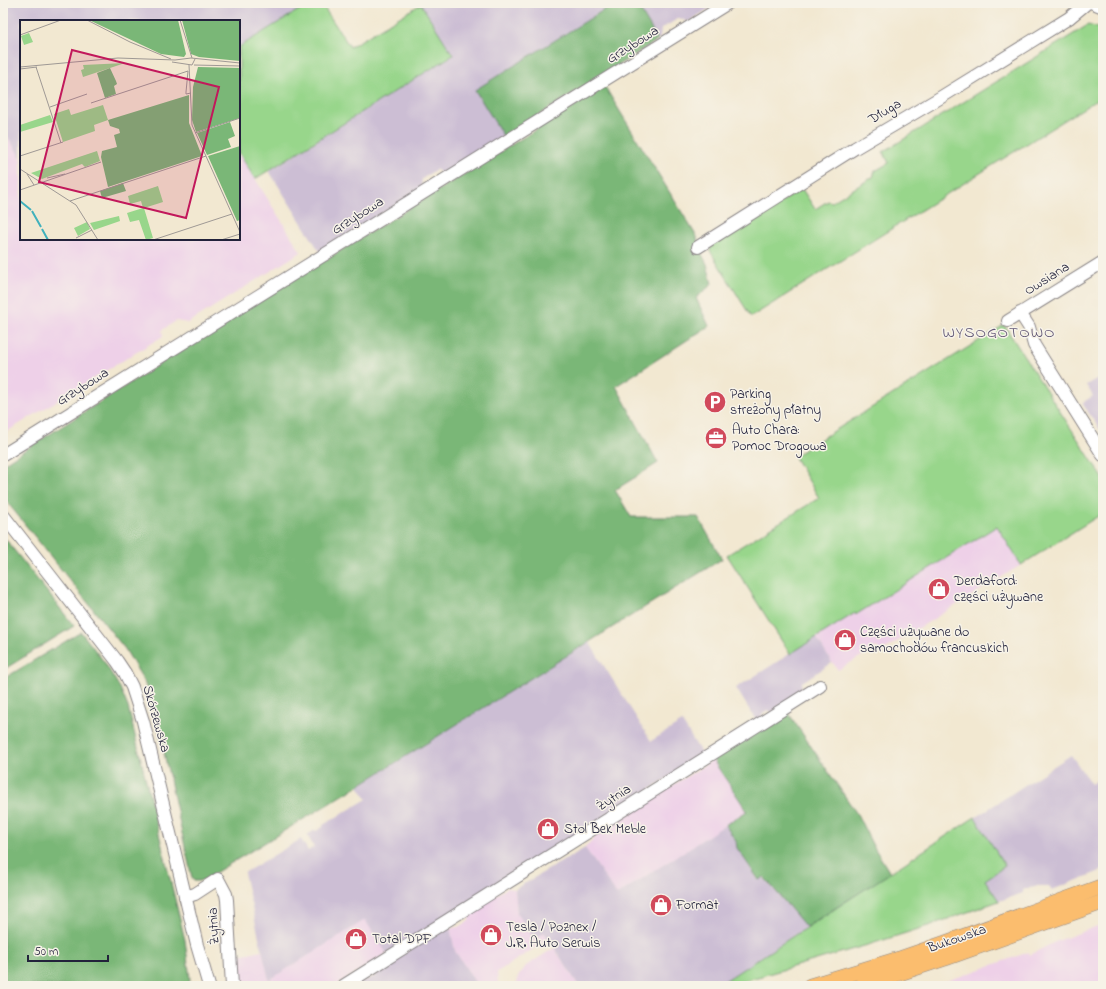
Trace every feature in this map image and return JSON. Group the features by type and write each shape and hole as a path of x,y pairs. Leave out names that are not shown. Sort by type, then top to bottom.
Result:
{"main road":[{"name":"Bukowska","path":"810,986 945,944 1103,886"},
{"name":"Bukowska","path":"861,986 946,958 1103,902"}],"street":[{"name":"Grzybowa","path":"3,455 728,3"},
{"name":"Długa","path":"698,247 855,148 1070,18 1087,3"},
{"path":"1093,3 1103,7"},
{"name":"Owsiana","path":"1008,321 1103,262"},
{"path":"1020,313 1029,327 1034,345 1103,455"},
{"name":"Skórzewska","path":"3,515 107,647 125,673 132,687 143,721 185,897 209,986"},
{"name":"Żytnia","path":"343,986 820,686"},
{"name":"Żytnia","path":"185,897 195,894 218,879 224,889 228,900 232,986"},
{"name":"Skórzewska","path":"197,945 203,986"}],"shaded area":[{"path":"3,3 310,3 240,46 240,20 20,20 20,156 3,129"},
{"path":"615,3 475,90 504,137 443,175 436,169 422,179 421,189 320,252 269,171 453,55 421,4"},
{"path":"636,3 718,3 688,22 679,18 661,29 660,38 658,40"},
{"path":"3,129 20,156 20,240 240,240 240,155 301,252 188,323 176,321 162,330 163,336 3,434"},
{"path":"1103,375 1103,434 1082,403 1093,396 1086,385"},
{"name":"Derdaford: części używane","path":"997,525 1021,565 880,652 877,647 838,670 816,637 855,613 857,614"},
{"path":"816,637 832,663 802,682 801,694 773,712 768,711 762,714 761,719 757,722 736,688"},
{"path":"589,642 651,741 682,722 703,756 387,954 365,920 269,980 244,873 301,839 308,851 314,847 307,835 323,827 323,825 367,799 358,786"},
{"path":"1071,755 1091,784 1103,776 1103,870 1052,890 1049,886 1035,886 1023,890 1023,893 999,901 953,832"},
{"path":"713,760 747,811 617,895 585,848 599,832"},
{"path":"725,825 736,841 737,848 758,880 763,877 806,927 717,986 579,986 544,932 534,939 517,913 515,889 585,848 617,895"},
{"name":"Tesla / Poznex / J.R. Auto Serwis","path":"507,888 515,889 517,913 534,938 544,932 549,939 497,972 498,986 476,986 477,985 455,951 450,928 459,927 469,921 472,910"},
{"name":"Total DPF","path":"365,919 387,954 335,986 237,986 235,956 262,950 269,980"},
{"path":"1103,924 1103,986 933,986 1029,952 1030,955 1055,942"},
{"path":"450,928 455,951 477,985 476,986 352,986 375,976 377,969 441,931"},
{"path":"554,948 579,986 516,986 518,977 526,966"}],"green space":[{"path":"310,3 321,3 350,47 421,4 453,55 255,179 240,155 240,46"},
{"path":"615,3 636,3 658,40 504,137 475,90"},
{"path":"1088,25 1103,28 1103,96 751,317 710,251 711,246 802,189 815,209 828,201 832,202 873,177 875,171 889,163 883,152"},
{"path":"605,87 697,237 698,247 707,264 712,284 696,298 709,326 616,386 658,463 615,490 631,517 698,517 722,559 358,786 205,879 194,881 192,878 158,726 144,681 125,649 3,497 3,464 230,319"},
{"path":"1004,325 1103,478 1103,513 1021,565 997,526 857,614 855,613 790,654 727,555 819,498 794,456"},
{"path":"3,536 74,626 3,670"},
{"path":"81,632 105,663 120,688 128,707 185,940 190,979 188,986 3,986 3,679"},
{"path":"787,711 857,814 872,844 890,873 806,927 764,877 759,880 737,848 736,841 725,825 747,811 713,760 781,718 782,714"},
{"path":"975,817 1005,866 985,880 999,901 871,944 727,986 717,986"}],"place":[{"name":"Parking streżony płatny","path":"715,402"},
{"name":"Auto Chara: Pomoc Drogowa","path":"716,438"},
{"name":"Derdaford: części używane","path":"939,589"},
{"name":"Części używane do samochodów francuskich","path":"845,640"},
{"name":"Stol Bek Meble","path":"548,829"},
{"name":"Format","path":"661,905"},
{"name":"Tesla / Poznex / J.R. Auto Serwis","path":"491,935"},
{"name":"Total DPF","path":"356,939"}],"district":[{"name":"WYSOGOTOWO","path":"999,333"}]}
